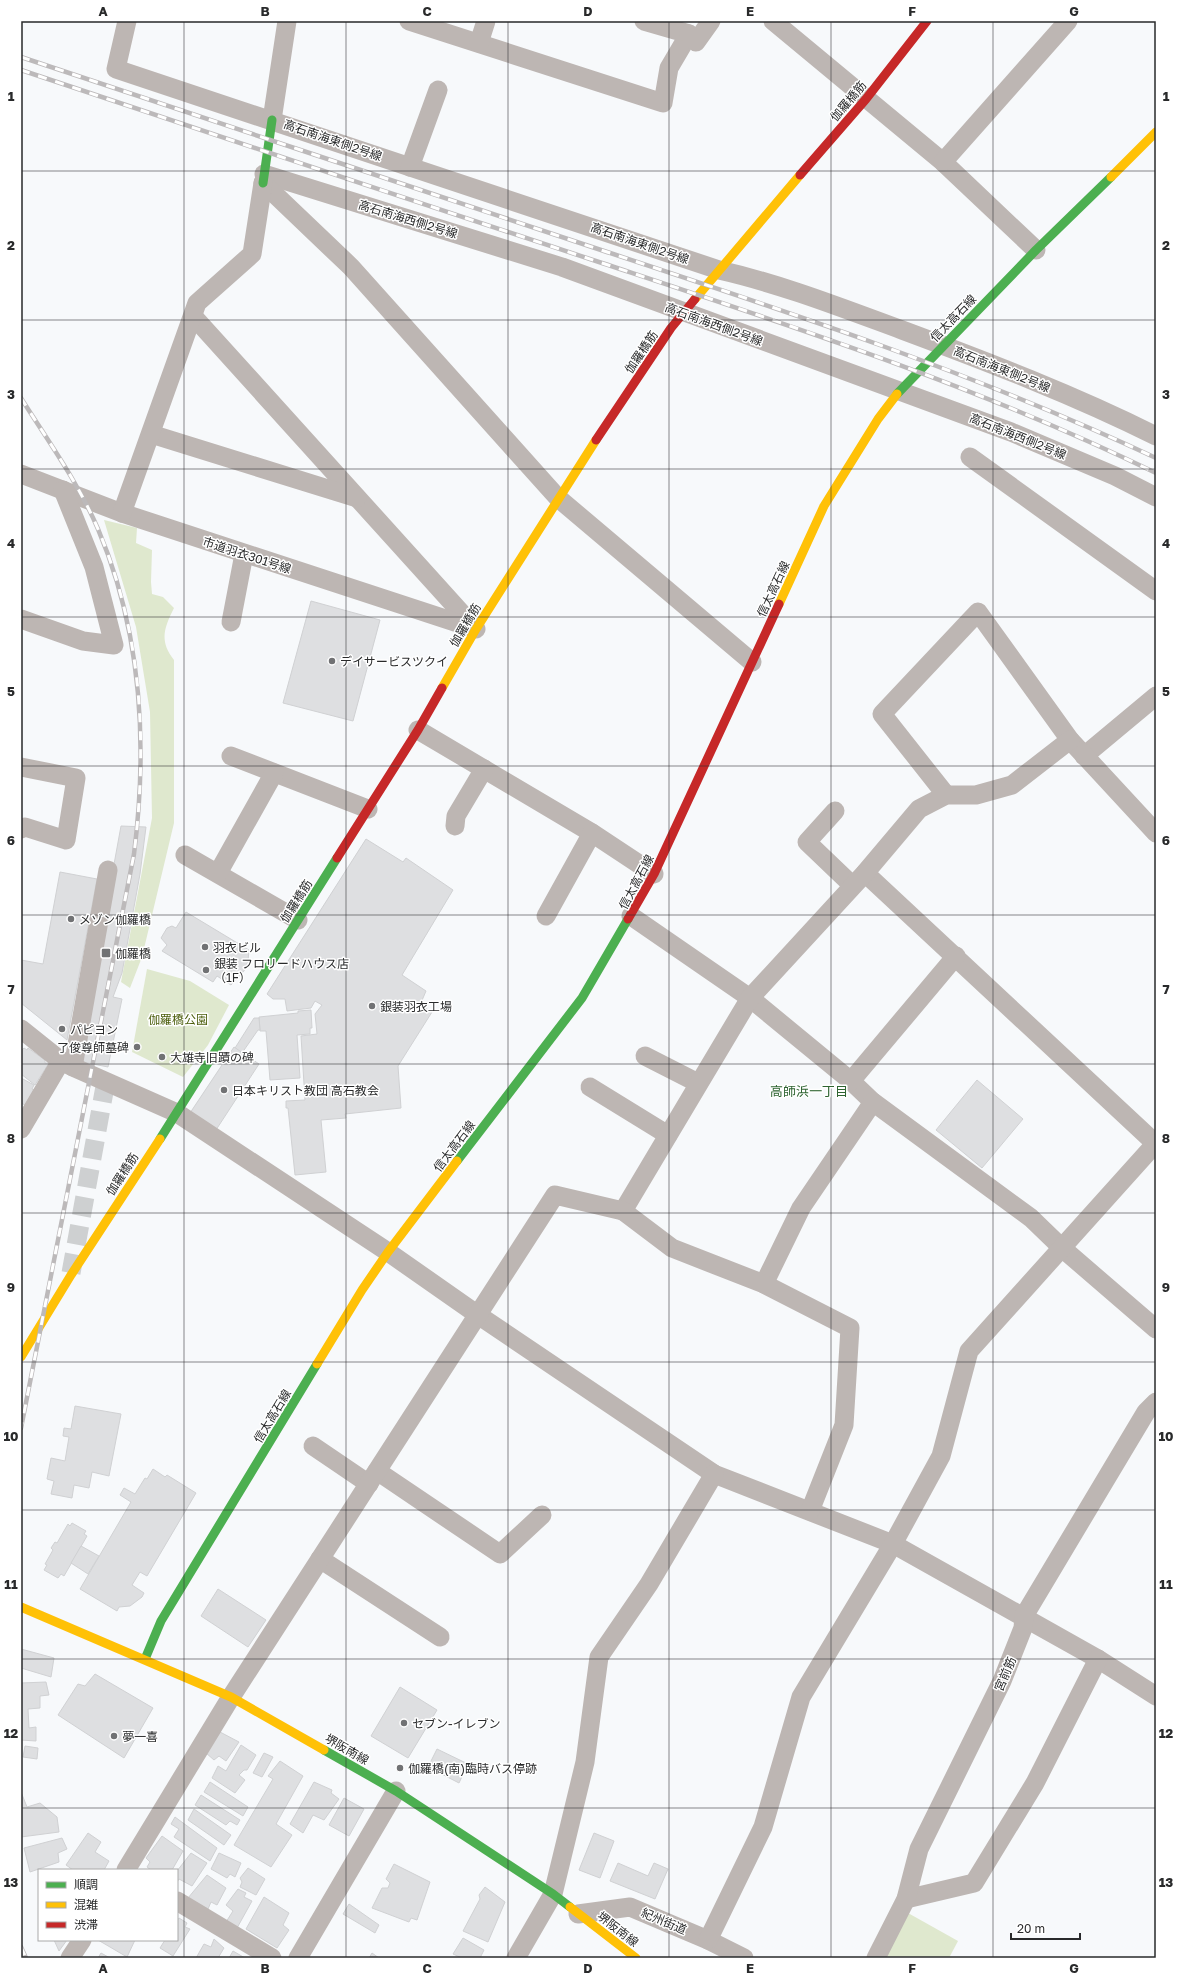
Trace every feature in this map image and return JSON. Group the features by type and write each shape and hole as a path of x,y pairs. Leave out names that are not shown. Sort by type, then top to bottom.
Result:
{"main road":[{"name":"伽羅橋筋","path":"21,1357 71,1275 418,730 476,629 558,498 683,313 718,270 866,99 927,21"},
{"path":"264,178 272,120"},
{"name":"信太高石線","path":"145,1660 161,1621 362,1290 388,1252 582,998 631,916 654,874 824,506 878,419 899,391 1036,250 1156,132"},
{"name":"堺阪南線","path":"21,1607 231,1697 396,1792 553,1894 636,1958"}],"street":[{"name":"高石南海東側2号線","path":"127,21 116,69 718,270 751,277 983,360 1156,436"},
{"path":"272,120 287,21"},
{"path":"409,21 479,42 664,103 669,68 689,34"},
{"path":"479,42 486,21"},
{"path":"644,21 689,34 696,42 711,21"},
{"path":"773,21 943,162 1036,250"},
{"path":"943,162 1068,21"},
{"path":"410,166 438,90"},
{"path":"122,513 197,304 252,254 264,178"},
{"path":"264,178 351,267 558,498 752,662"},
{"name":"高石南海西側2号線","path":"264,178 562,267 683,313 1010,432 1115,476 1156,497"},
{"path":"193,316 476,629"},
{"path":"151,434 357,498"},
{"path":"970,457 1156,592"},
{"name":"市道羽衣301号線","path":"21,474 122,513 476,629"},
{"path":"21,619 83,642 114,645 94,567 63,490"},
{"path":"231,622 244,554"},
{"path":"946,795 882,714 978,612 1070,740 1156,833"},
{"path":"1084,756 1156,696"},
{"path":"418,730 592,833 654,874"},
{"path":"623,1211 750,998 865,872 919,809 946,795 976,795 1012,785 1070,740"},
{"path":"231,756 368,809"},
{"path":"21,767 76,778 66,840 25,827 21,829"},
{"path":"455,826 456,816 484,769"},
{"path":"218,873 274,773"},
{"path":"835,811 807,842 852,885"},
{"path":"546,916 592,833"},
{"path":"185,855 298,920"},
{"path":"21,1129 67,1064 108,870"},
{"path":"708,1940 763,1827 801,1697 893,1544 941,1456 969,1351 1156,1144 865,872"},
{"path":"631,916 750,998 851,1081 873,1102 1031,1218 1062,1248 1156,1329"},
{"path":"851,1081 956,956"},
{"path":"21,1029 67,1064 176,1112 388,1252 478,1315 714,1474 893,1544 1024,1616 1098,1659 1156,1696"},
{"path":"645,1056 698,1083"},
{"path":"590,1087 668,1135"},
{"path":"764,1284 801,1208 873,1102"},
{"path":"127,1869 231,1697 556,1195 623,1211 672,1248 764,1284 850,1328 844,1425 810,1511"},
{"name":"宮前筋","path":"876,1958 906,1899 919,1849 1002,1681 1023,1628 1024,1616 1142,1418 1156,1402"},
{"path":"313,1446 373,1477 500,1554 542,1515"},
{"path":"516,1958 553,1894 585,1762 599,1657 649,1584 714,1474"},
{"path":"320,1559 440,1637"},
{"path":"906,1899 974,1883 1034,1783 1098,1659"},
{"path":"298,1958 396,1792"},
{"path":"178,1901 272,1958"},
{"name":"紀州街道","path":"578,1914 630,1907 708,1940 744,1958"},
{"path":"70,1958 81,1941"}],"green space":[{"path":"104,520 137,528 136,543 152,550 152,594 163,597 174,608 166,628 165,640 166,647 174,660 174,823 142,957 130,988 121,982 152,818 150,712 136,627"},
{"name":"伽羅橋公園","path":"147,969 190,981 229,1005 208,1045 183,1077 132,1052"},
{"path":"908,1913 958,1941 949,1958 885,1958"}],"building":[{"name":"デイサービスツクイ","path":"311,601 380,620 353,721 283,703"},
{"path":"121,826 146,827 140,874 122,973 113,997 122,999 108,1067 78,1061"},
{"name":"銀装羽衣工場","path":"366,839 403,862 406,858 453,890 402,975 426,991 420,1005 432,1012 398,1066 401,1108 345,1114 346,1118 321,1120 326,1172 295,1175 286,1101 305,1100 301,1036 317,1034 315,1014 322,1005 315,1001 311,1008 287,1011 285,999 273,999 267,994"},
{"name":"メゾン伽羅橋","path":"60,872 97,879 67,1040 21,1003 21,960 43,964"},
{"name":"羽衣ビル","path":"186,912 249,950 248,961 244,971 231,985 217,976 213,982 162,951 167,945 161,938 167,928 172,926 176,928"},
{"path":"311,1010 312,1028 310,1028 310,1034 297,1035 300,1078 270,1080 266,1031 260,1031 259,1017 298,1013 298,1011"},
{"path":"254,1018 259,1018 260,1030 258,1030 242,1053 235,1048"},
{"name":"日本キリスト教団 高石教会","path":"234,1047 259,1064 214,1133 188,1116"},
{"path":"24,1048 27,1050 28,1048 45,1060 45,1063 49,1063 35,1085 21,1074 21,1051"},
{"path":"21,1078 34,1085 32,1089 34,1090 25,1105 21,1103"},
{"path":"977,1080 1023,1119 982,1168 936,1130"},
{"path":"75,1406 121,1414 109,1476 92,1472 89,1488 74,1485 72,1498 51,1494 54,1481 47,1479 51,1458 65,1461 69,1437 63,1436 64,1428 71,1429"},
{"path":"153,1469 165,1477 167,1475 196,1493 147,1576 140,1572 132,1585 144,1593 142,1597 130,1606 119,1607 117,1611 80,1589 131,1502 120,1495 124,1488 135,1494 145,1478 147,1479"},
{"path":"72,1523 86,1531 84,1534 87,1536 64,1576 61,1574 58,1578 44,1570 47,1565 45,1564 53,1550 51,1548 55,1542 57,1543 68,1524 70,1526"},
{"path":"81,1546 99,1556 88,1574 71,1563"},
{"path":"218,1589 266,1620 248,1647 201,1616"},
{"path":"21,1649 54,1658 51,1677 21,1668"},
{"name":"夢一喜","path":"95,1674 153,1708 124,1758 58,1715 78,1684 85,1686"},
{"path":"46,1682 49,1695 40,1696 40,1708 28,1709 29,1728 36,1727 36,1741 21,1740 21,1683"},
{"name":"セブン-イレブン","path":"400,1687 437,1710 408,1758 371,1736"},
{"path":"220,1732 239,1742 226,1761 219,1756 214,1760 206,1753"},
{"path":"241,1745 256,1755 247,1770 244,1770 239,1775 245,1780 235,1793 212,1778 218,1766 226,1771"},
{"path":"25,1746 38,1748 37,1759 23,1757"},
{"path":"437,1749 468,1764 459,1783 428,1767"},
{"path":"264,1753 273,1757 262,1777 253,1773"},
{"path":"280,1761 303,1776 276,1824 292,1835 271,1867 234,1845 273,1779 268,1776"},
{"path":"210,1782 248,1807 243,1816 204,1792"},
{"path":"314,1782 332,1790 331,1793 339,1799 324,1820 313,1815 303,1833 290,1824"},
{"path":"21,1792 27,1807 40,1803 57,1817 59,1832 21,1837"},
{"path":"201,1795 240,1820 237,1825 230,1821 226,1825 195,1805"},
{"path":"344,1798 364,1809 349,1836 329,1825"},
{"path":"194,1809 231,1835 224,1845 188,1820"},
{"path":"175,1817 217,1848 210,1861 174,1837 179,1829 171,1824"},
{"path":"88,1833 101,1842 95,1852 109,1861 105,1869 72,1869 66,1865"},
{"path":"594,1833 614,1841 600,1878 579,1870"},
{"path":"162,1836 183,1851 173,1869 150,1869 147,1867 150,1862 146,1858"},
{"path":"62,1838 67,1849 58,1853 59,1862 30,1872 24,1848"},
{"path":"191,1853 207,1863 192,1886 179,1879 178,1880 178,1870"},
{"path":"219,1853 241,1863 235,1877 230,1874 227,1878 211,1869"},
{"path":"618,1863 648,1876 654,1863 668,1869 655,1899 610,1881"},
{"path":"394,1864 430,1882 417,1920 411,1918 409,1922 372,1908 382,1888 388,1888 390,1883 386,1879"},
{"path":"248,1868 265,1879 256,1895 240,1887 242,1882 240,1878"},
{"path":"207,1875 226,1888 217,1905 211,1902 208,1909 188,1898"},
{"path":"485,1887 505,1902 488,1942 463,1931 480,1899 479,1895"},
{"path":"238,1889 246,1893 244,1897 252,1901 237,1928 226,1922 233,1911 226,1905"},
{"path":"264,1897 289,1913 283,1925 289,1930 277,1948 246,1929"},
{"path":"349,1904 379,1925 375,1933 343,1914"},
{"path":"179,1918 187,1923 185,1927 190,1929 173,1956 160,1948 164,1941 178,1941"},
{"path":"463,1938 484,1950 480,1958 462,1958 453,1954"},
{"path":"214,1939 224,1948 218,1958 196,1958 204,1944 211,1947"},
{"path":"54,1941 66,1941 59,1951"},
{"path":"100,1941 135,1941 127,1957"},
{"path":"233,1951 245,1958 229,1958"},
{"path":"101,1953 110,1958 98,1958"},
{"path":"372,1953 379,1958 369,1958"}],"tunnel":[{"path":"71,1273 106,1081"}],"railway":[{"path":"21,57 812,321 1020,399 1088,427 1156,458"},
{"path":"21,70 813,334 1021,412 1156,473"},
{"path":"21,398 62,462 81,495 98,529 113,568 124,608 132,648 138,689 140,730 140,771 134,854 21,1428"},
{"path":"21,1947 26,1958"}],"traffic: fast":[{"path":"263,183 272,120"},
{"path":"897,394 1036,250 1111,177"},
{"path":"160,1139 337,858"},
{"path":"457,1161 582,998 628,919"},
{"path":"145,1659 161,1621 317,1364"},
{"path":"324,1750 396,1791 553,1894 570,1907"}],"traffic: slow":[{"path":"1111,177 1156,132"},
{"path":"695,299 800,175"},
{"path":"779,604 824,506 878,419 897,394"},
{"path":"442,688 476,629 596,440"},
{"path":"21,1357 71,1275 160,1139"},
{"path":"317,1364 362,1290 388,1252 457,1161"},
{"path":"21,1607 231,1697 324,1750"},
{"path":"570,1907 636,1958"}],"traffic: jam":[{"path":"800,175 866,99 927,21"},
{"path":"596,440 671,328 695,299"},
{"path":"628,919 654,874 779,604"},
{"path":"337,858 418,730 442,688"}],"place":[{"name":"デイサービスツクイ","path":"332,661"},
{"name":"メゾン伽羅橋","path":"71,919"},
{"name":"羽衣ビル","path":"205,947"},
{"name":"伽羅橋","path":"106,953"},
{"name":"銀装 フロリードハウス店 （1F）","path":"206,970"},
{"name":"銀装羽衣工場","path":"372,1006"},
{"name":"パピヨン","path":"62,1029"},
{"name":"了俊尊師墓碑","path":"137,1047"},
{"name":"大雄寺旧蹟の碑","path":"162,1057"},
{"name":"日本キリスト教団 高石教会","path":"224,1090"},
{"name":"セブン-イレブン","path":"404,1723"},
{"name":"夢一喜","path":"114,1736"},
{"name":"伽羅橋(南)臨時バス停跡","path":"400,1768"}],"district":[{"name":"高師浜一丁目","path":"809,1091"}]}
